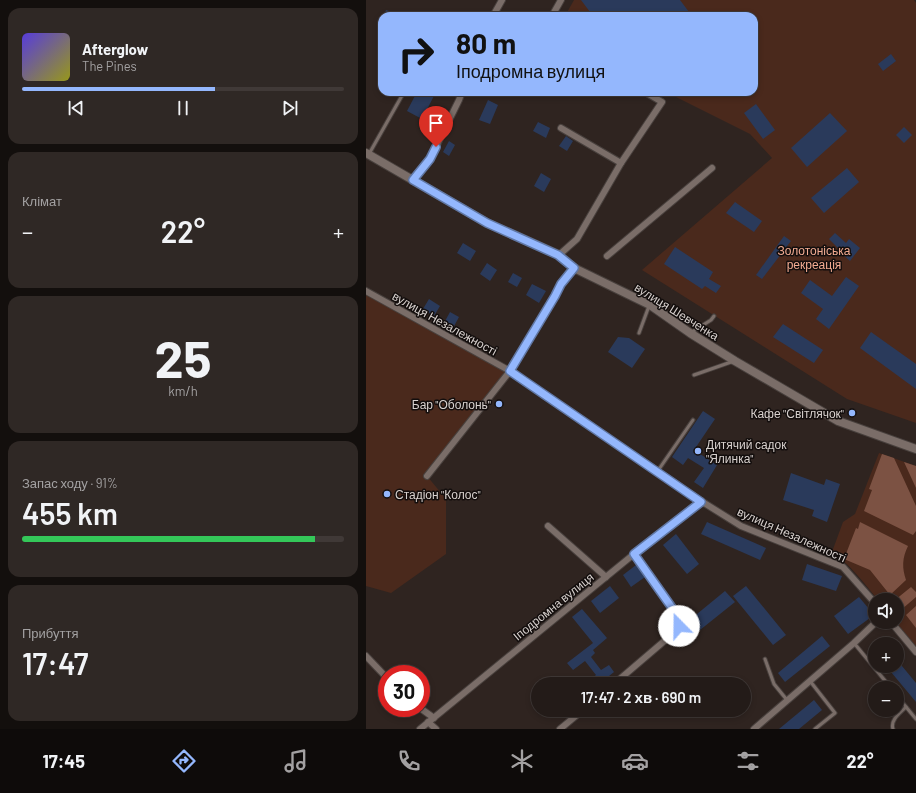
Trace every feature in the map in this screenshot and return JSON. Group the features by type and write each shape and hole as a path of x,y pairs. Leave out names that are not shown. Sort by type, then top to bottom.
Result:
{"main road":[{"name":"вулиця Шевченка","path":"368,154 487,223 558,255 574,268 650,305 690,333 735,361 838,421 916,449"}],"street":[{"path":"495,12 502,0"},
{"path":"554,12 561,0"},
{"path":"413,180 430,159 460,96"},
{"path":"558,255 577,240 621,163 662,102 651,96"},
{"path":"561,128 621,163"},
{"path":"607,256 712,168"},
{"path":"427,476 510,371 561,284 574,268"},
{"name":"вулиця Незалежності","path":"366,291 510,371 701,502 741,526 843,567 868,594"},
{"name":"Іподромна вулиця","path":"420,729 634,554 701,502"},
{"path":"548,526 606,577"},
{"path":"622,677 669,638 679,626 675,612 634,554"},
{"path":"754,729 869,629"},
{"path":"897,629 916,652"},
{"path":"366,656 378,669"},
{"path":"430,715 434,718"},
{"path":"560,729 575,717"},
{"path":"428,722 436,729"}],"lane":[{"path":"368,154 402,96"},
{"path":"640,332 650,305"},
{"path":"690,333 711,320 714,316"},
{"path":"694,375 735,361"},
{"path":"657,472 694,420"},
{"path":"854,643 885,681"},
{"path":"765,659 774,684 788,700"},
{"path":"810,681 835,713 815,729"},
{"path":"904,705 916,719"},
{"path":"893,729 892,725 894,719 906,707"}],"green space":[{"name":"Золотоніська рекреація","path":"574,0 914,0 916,3 916,423 847,399 642,270 772,158 750,134 674,96 758,96 758,12 567,12"},
{"path":"366,291 510,371 427,476 446,499 446,554 391,593 366,586"},
{"path":"879,453 916,466 916,646 902,629 904,629 904,593 872,593 851,568 832,552 843,522 855,514"}],"shaded area":[{"path":"882,454 894,458 916,506 916,531 913,535 864,511 872,490 869,489"},
{"path":"904,462 916,466 916,488"},
{"path":"860,522 908,546 903,563 906,580 892,593 888,593 870,570 844,559 856,528 858,529"},
{"path":"911,587 916,592 916,597 904,607 904,593"},
{"path":"916,606 916,628 906,615"}],"building":[{"path":"581,0 680,0 689,12 590,12"},
{"path":"891,54 896,61 883,71 878,64"},
{"path":"415,96 434,96 422,119 407,111"},
{"path":"488,100 498,105 490,124 479,120"},
{"path":"756,104 775,130 763,139 744,113"},
{"path":"830,113 847,131 807,167 791,148"},
{"path":"538,122 550,128 546,138 533,131"},
{"path":"904,127 912,135 904,143 896,135"},
{"path":"566,136 573,141 567,151 559,146"},
{"path":"449,141 455,145 449,156 443,152"},
{"path":"847,168 859,182 824,213 811,198"},
{"path":"541,173 551,179 544,192 534,186"},
{"path":"735,202 762,221 754,232 726,213"},
{"path":"835,233 846,243 849,239 860,248 850,261 829,239"},
{"path":"784,236 791,241 762,279 756,275"},
{"path":"463,243 476,251 470,261 457,253"},
{"path":"675,247 713,272 709,279 721,286 716,293 705,286 702,289 664,264"},
{"path":"487,263 497,270 490,281 480,274"},
{"path":"513,273 522,278 517,287 508,282"},
{"path":"846,277 859,286 829,329 816,319 823,309 801,293 810,280 832,296"},
{"path":"532,284 546,291 539,303 526,295"},
{"path":"429,299 440,306 434,316 423,309"},
{"path":"450,312 459,317 453,328 444,323"},
{"path":"783,324 823,350 814,363 773,337"},
{"path":"871,332 916,364 916,389 860,348"},
{"path":"618,337 629,338 645,349 632,368 608,352"},
{"path":"703,411 715,419 694,450 717,465 703,488 694,482 704,468 688,458 683,465 672,457"},
{"path":"791,473 824,485 826,479 840,484 827,522 812,516 814,510 783,500"},
{"path":"707,522 766,548 760,560 701,534"},
{"path":"676,534 699,564 687,574 663,545"},
{"path":"807,564 842,576 836,591 802,580"},
{"path":"636,565 645,577 631,587 623,575"},
{"path":"610,586 619,598 600,613 591,601"},
{"path":"746,586 786,635 773,645 733,596"},
{"path":"725,591 735,602 695,634 686,623"},
{"path":"859,597 868,608 868,619 848,634 834,616"},
{"path":"582,609 607,638 593,650 595,653 591,657 601,670 609,665 614,672 608,677 594,677 596,675 585,661 573,670 567,663 593,643 572,617"},
{"path":"822,636 830,646 785,682 778,673"},
{"path":"904,668 916,683 916,702 904,688 904,681 898,681 892,673 904,673"},
{"path":"814,700 822,710 799,729 779,729"}],"place":[{"name":"Бар \"Оболонь\"","path":"499,404"},
{"name":"Кафе \"Світлячок\"","path":"852,413"},
{"name":"Дитячий садок \"Ялинка\"","path":"698,451"},
{"name":"Стадіон \"Колос\"","path":"387,494"}],"route":[{"path":"436,147 430,159 413,180 487,223 558,255 574,268 561,284 510,371 701,502 634,554 675,612 679,626"}]}
